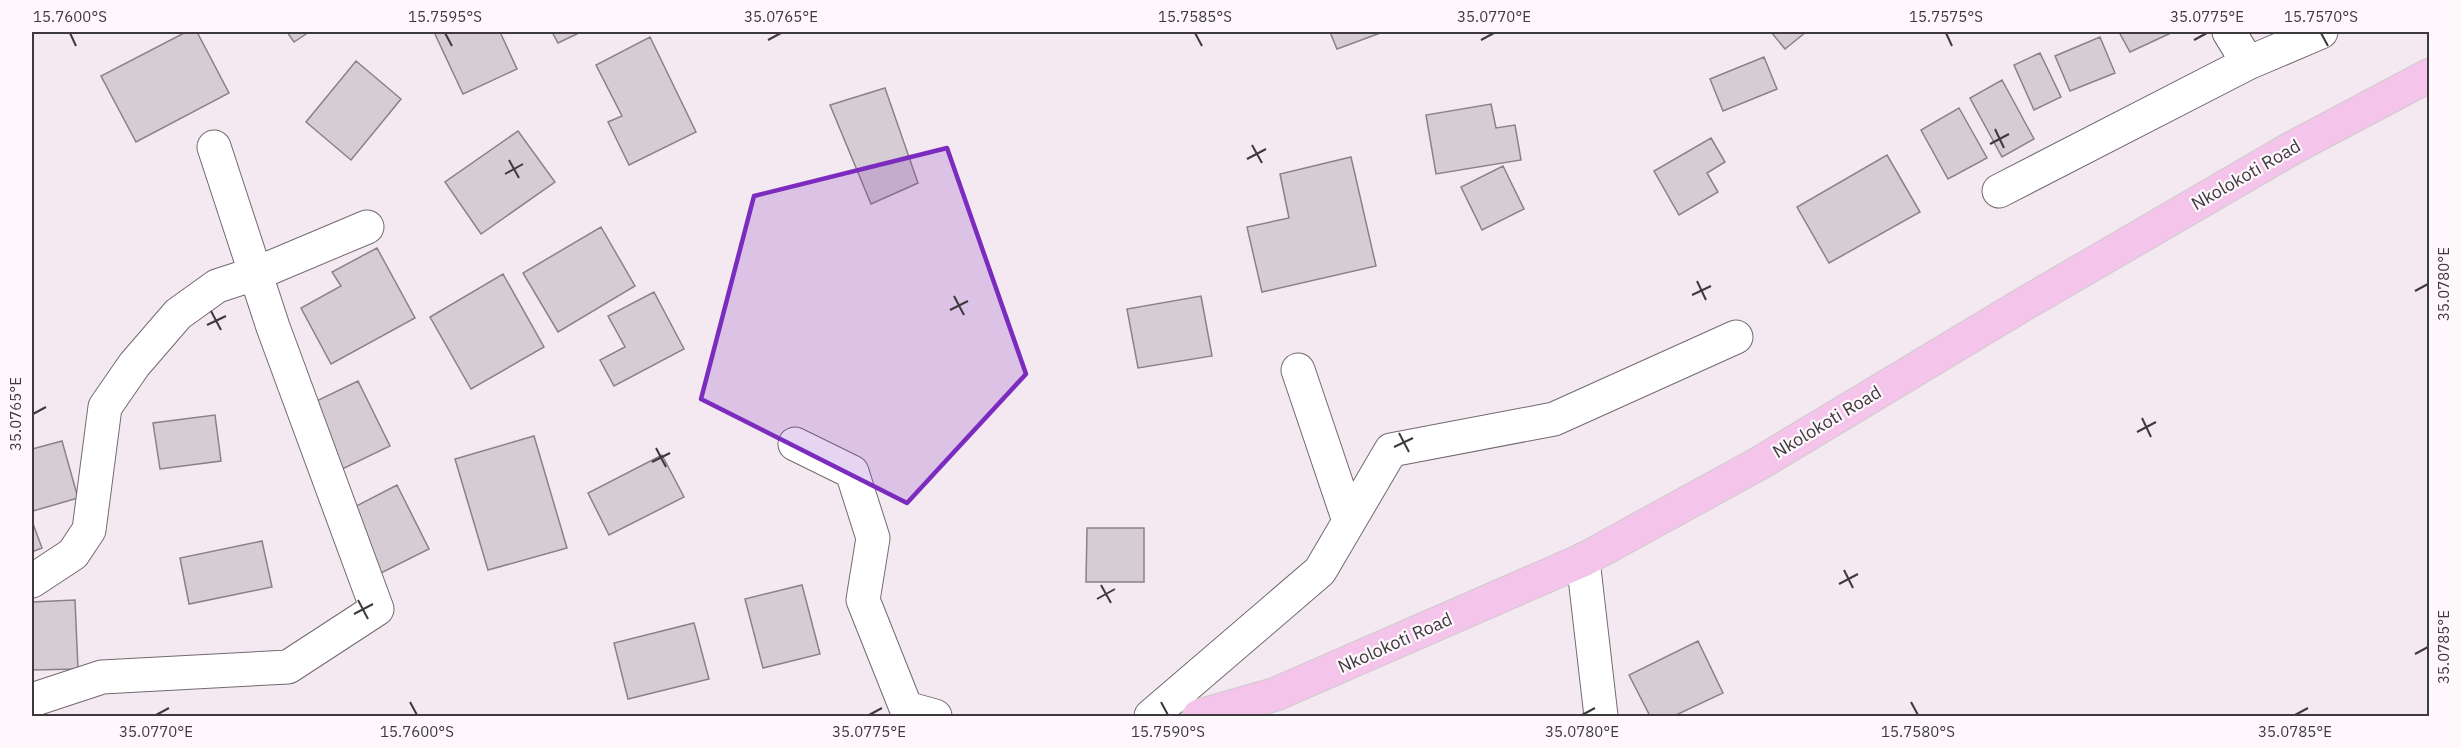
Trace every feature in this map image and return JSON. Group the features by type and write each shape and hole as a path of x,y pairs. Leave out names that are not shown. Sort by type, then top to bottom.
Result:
{"main road":[{"name":"Nkolokoti Road","path":"1199,717 1276,694 1583,560 1758,464 2024,304 2284,153 2430,75"}],"street":[{"path":"2229,32 2248,63"},
{"path":"1999,191 2248,63 2321,32"},
{"path":"32,700 102,677 288,667 376,609 273,327 214,147"},
{"path":"32,581 73,554 88,530 105,407 134,365 178,314 217,286 255,274 367,227"},
{"path":"1151,717 1320,571 1391,450 1554,419 1736,337"},
{"path":"1298,370 1349,521"},
{"path":"795,444 852,472 873,538 864,600 906,708 934,717"},
{"path":"1583,560 1601,717"}],"highlighted area":[{"path":"947,148 1026,374 907,503 701,399 754,196"}],"building":[{"path":"186,32 197,32 229,93 136,142 101,76"},
{"path":"287,32 309,32 294,42"},
{"path":"434,32 500,32 517,69 463,94"},
{"path":"552,32 581,32 558,43"},
{"path":"1330,32 1383,32 1337,49"},
{"path":"1771,32 1806,32 1785,49"},
{"path":"2119,32 2173,32 2130,52"},
{"path":"650,37 696,132 629,165 608,122 622,116 596,65"},
{"path":"2100,37 2115,73 2070,91 2055,56"},
{"path":"2040,53 2061,97 2034,110 2014,65"},
{"path":"1764,57 1777,89 1723,111 1710,79"},
{"path":"356,61 401,99 351,160 306,122"},
{"path":"2002,80 2034,139 2002,157 1970,98"},
{"path":"885,88 918,183 871,204 830,105"},
{"path":"1491,104 1496,128 1515,125 1521,160 1436,174 1426,115"},
{"path":"1959,108 1987,158 1948,179 1921,130"},
{"path":"518,131 555,182 481,234 445,182"},
{"path":"1711,138 1725,162 1707,173 1718,192 1679,215 1654,171"},
{"path":"1887,155 1920,212 1829,263 1797,207"},
{"path":"1351,157 1376,266 1262,292 1247,227 1289,218 1280,174"},
{"path":"1503,166 1524,209 1482,230 1461,187"},
{"path":"601,227 635,286 558,332 523,273"},
{"path":"377,248 415,318 331,364 301,308 341,286 332,272"},
{"path":"503,274 544,347 471,389 430,317"},
{"path":"654,292 684,349 614,386 600,360 625,347 608,316"},
{"path":"1201,296 1212,356 1138,368 1127,309"},
{"path":"358,381 390,446 336,472 304,407"},
{"path":"215,415 221,461 160,469 153,423"},
{"path":"534,436 567,548 488,570 455,459"},
{"path":"62,441 78,498 33,511 32,449"},
{"path":"662,455 684,497 609,535 588,493"},
{"path":"397,485 429,549 375,576 343,513"},
{"path":"32,521 42,548 32,552"},
{"path":"1087,528 1144,528 1144,582 1086,582"},
{"path":"262,541 272,587 189,604 180,558"},
{"path":"802,585 820,654 763,668 745,599"},
{"path":"75,600 78,669 32,670 32,602"},
{"path":"694,623 709,679 628,699 614,643"},
{"path":"1698,641 1723,693 1674,716 1650,716 1629,675"}]}
